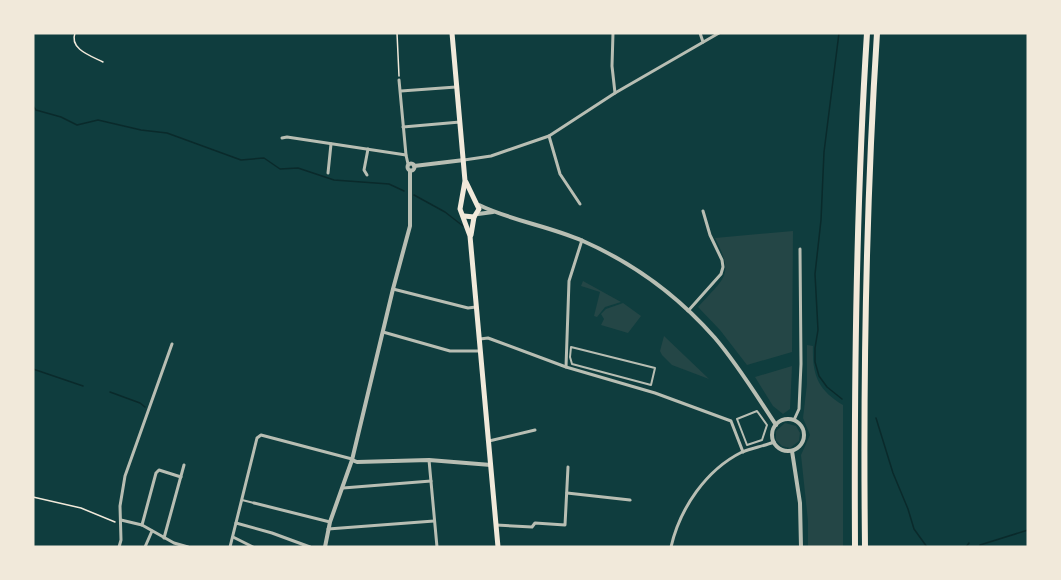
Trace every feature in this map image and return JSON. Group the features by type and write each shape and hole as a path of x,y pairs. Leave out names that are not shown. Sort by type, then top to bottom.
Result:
{"highway":[{"path":"855,547 855,320 858,202 867,33"},
{"path":"865,547 865,314 876,33"}],"main road":[{"path":"452,33 465,181 463,203 460,209 470,236 498,547"},
{"path":"465,181 473,200 478,205 470,236"},
{"path":"463,203 473,200"},
{"path":"464,216 476,215"}],"street":[{"path":"613,33 612,66 615,93"},
{"path":"700,33 703,42"},
{"path":"408,164 414,166 491,156 549,136 615,93 719,33"},
{"path":"325,547 330,522 352,460 410,226 410,171 407,168 405,155 399,80"},
{"path":"401,91 457,86"},
{"path":"403,128 460,122"},
{"path":"549,136 560,174 580,204"},
{"path":"282,138 405,155"},
{"path":"328,173 331,144"},
{"path":"367,176 364,170 368,149"},
{"path":"410,171 414,169 414,166"},
{"path":"478,205 582,240 646,277 688,310 722,346 776,425"},
{"path":"688,310 721,274 723,267 703,211"},
{"path":"476,215 494,212"},
{"path":"566,367 569,281 582,240"},
{"path":"794,420 799,409 801,364 800,249"},
{"path":"393,289 468,308 477,307"},
{"path":"383,332 450,351 481,351"},
{"path":"480,339 488,339 566,367 655,393 731,421 743,452"},
{"path":"119,547 121,540 120,506 125,476 172,344"},
{"path":"571,347 655,368 651,385 572,364 571,347"},
{"path":"757,411 767,425 762,440 747,446 737,419 757,411"},
{"path":"784,419 794,420 804,430 804,439 800,447 792,451 783,451 774,442 772,433 776,425 784,419"},
{"path":"489,441 535,430"},
{"path":"230,547 257,438 261,435 357,462 429,460 491,465"},
{"path":"671,547 682,516 701,486 714,472 743,452 774,442"},
{"path":"792,451 801,503 801,547"},
{"path":"429,460 437,547"},
{"path":"164,538 184,465"},
{"path":"496,525 532,527 535,523 565,525 568,467"},
{"path":"142,525 156,473 159,470 181,477"},
{"path":"343,488 431,481"},
{"path":"567,493 630,500"},
{"path":"242,500 330,522"},
{"path":"328,529 434,521"},
{"path":"121,522 142,525 164,538 188,547"},
{"path":"236,523 310,547"},
{"path":"145,547 152,531"},
{"path":"233,537 253,547"}],"path":[{"path":"75,33 72,39 75,46 103,63"},
{"path":"397,33 399,80"},
{"path":"33,497 72,505 121,522"}],"shaded area":[{"path":"793,231 792,352 747,365 720,330 698,307 724,276 724,261 715,238"},
{"path":"583,281 621,302 605,307 597,317 594,316 600,292 581,286"},
{"path":"623,303 641,316 628,333 601,325 604,319 601,314 606,309"},
{"path":"664,336 709,379 672,365 660,351"},
{"path":"807,345 813,346 815,373 818,381 828,394 843,405 843,547 808,547 808,521 801,455 810,435 803,418 807,384"},
{"path":"792,366 790,409 783,414 773,406 755,377"},
{"path":"785,423 796,426 800,433 799,441 790,448 782,446 776,440 776,431"}],"waterway":[{"path":"839,33 824,152 821,220 815,274 818,330 815,362 819,376 827,387 842,399"},
{"path":"33,106 36,110 61,117 77,125 98,120 141,130 167,133 241,160 264,158 280,169 298,168 334,180 389,184 404,191"},
{"path":"414,195 445,212 463,226"},
{"path":"33,369 83,386"},
{"path":"110,392 145,407"},
{"path":"876,418 914,529 927,547"},
{"path":"980,545 1028,530"},
{"path":"966,547 969,543"}]}
